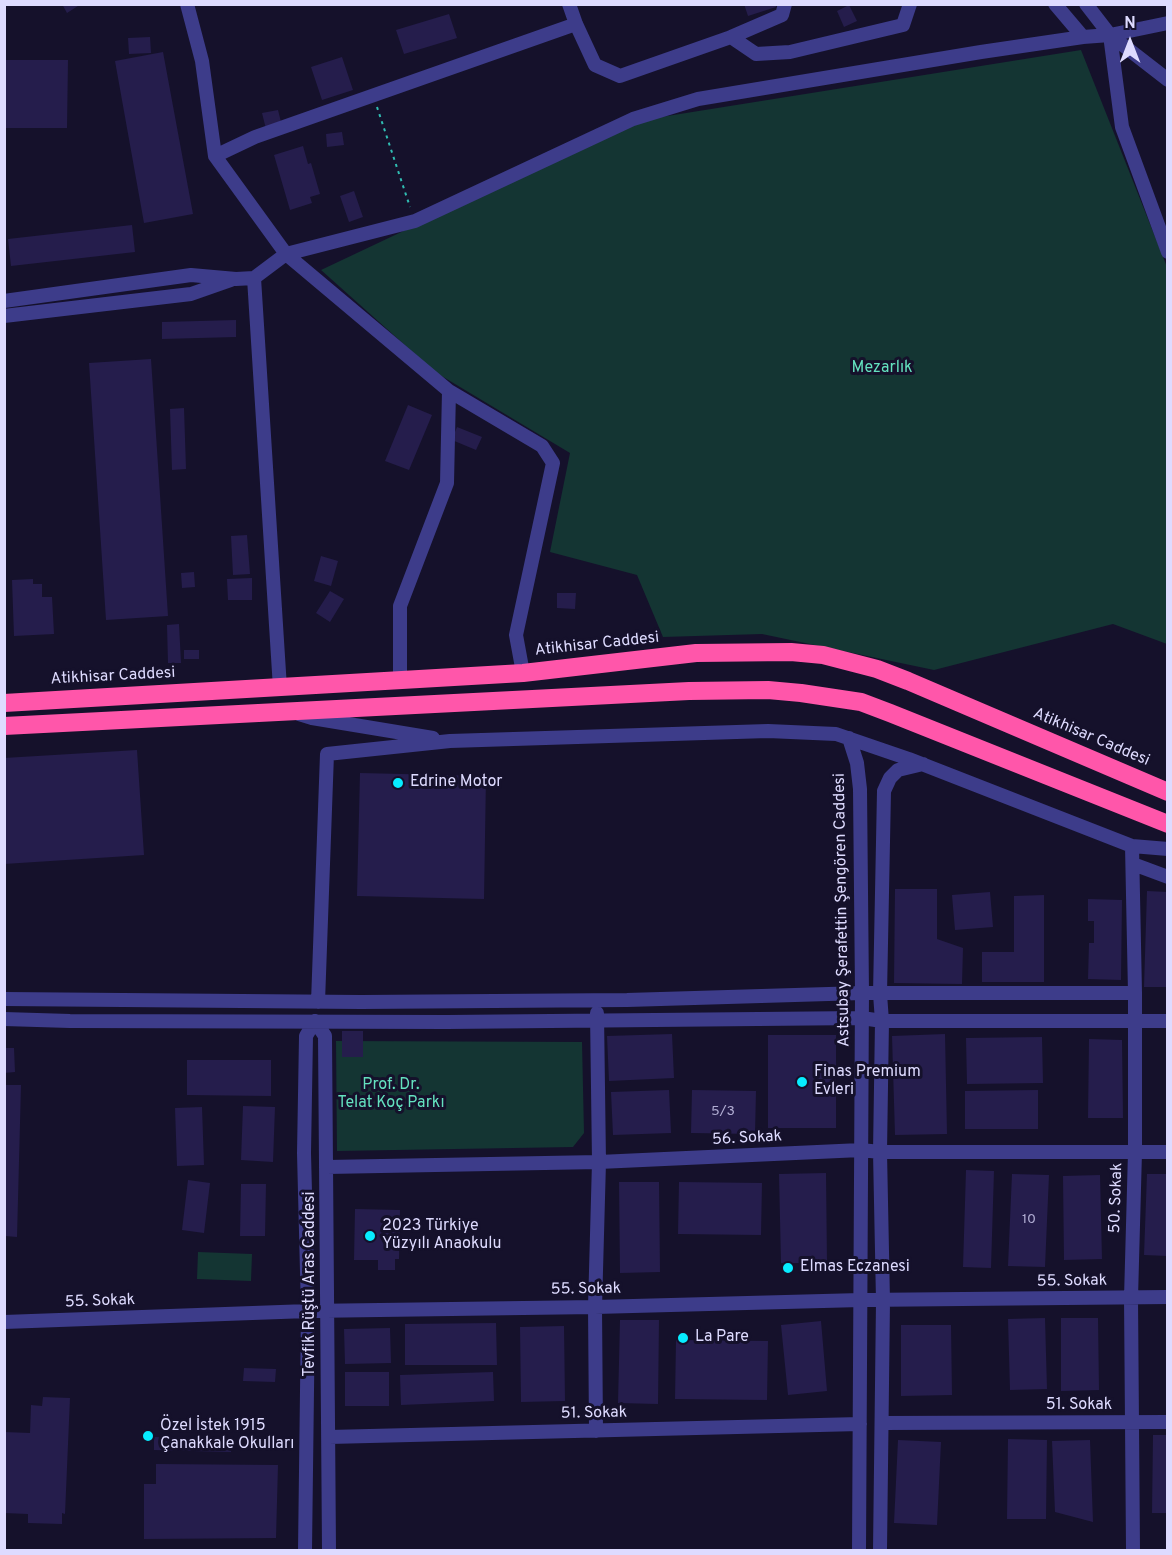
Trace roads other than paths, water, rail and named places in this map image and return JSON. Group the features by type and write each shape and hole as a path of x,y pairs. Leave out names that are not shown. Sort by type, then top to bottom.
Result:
{"highway":[{"name":"Atikhisar Caddesi","path":"4,703 523,673 696,653 791,652 823,655 877,669 1167,792"},
{"path":"4,726 288,710 737,690 790,692 861,702 890,712 1167,824"},
{"path":"4,698 43,700"}],"street":[{"path":"187,4 202,61 215,156 286,254 448,391 542,446 553,463 516,635 523,673"},
{"path":"569,4 595,65 620,76 731,37 782,15 785,4"},
{"path":"731,37 756,54 790,52 903,25 910,4"},
{"path":"1055,4 1083,37"},
{"path":"1086,4 1110,35 1167,80"},
{"path":"4,301 190,275 236,279 254,278 286,254 415,221 633,118 698,99 1083,37 1110,35 1167,22"},
{"path":"215,156 255,137 576,24"},
{"path":"1110,35 1122,127 1167,252"},
{"path":"254,278 280,688"},
{"path":"4,316 190,294 236,279"},
{"path":"400,681 400,606 447,483 448,391"},
{"path":"288,710 312,718 450,741"},
{"path":"318,1002 327,754 450,741 768,731 836,734 923,764 1132,846 1167,849"},
{"name":"Astsubay Şerafettin Şengören Caddesi","path":"849,738 857,762 860,789 862,1018 859,1551"},
{"path":"880,1551 883,1301 880,994 884,791 890,778 898,770 923,764"},
{"name":"50. Sokak","path":"1132,846 1135,993 1135,1152 1131,1298 1133,1551"},
{"path":"1133,864 1167,877"},
{"path":"4,999 318,1002 862,993 1135,993"},
{"path":"596,999 599,1162 595,1307 596,1431"},
{"path":"4,1019 70,1022 862,1018 882,1021 1167,1021"},
{"name":"Tevfik Rüştü Aras Caddesi","path":"305,1551 308,1311 304,1153 306,1036 315,1021 325,1036 329,1551"},
{"name":"56. Sokak","path":"327,1167 599,1162 861,1150 880,1152 1167,1152"},
{"name":"55. Sokak","path":"4,1322 308,1311 861,1300 1167,1297"},
{"name":"51. Sokak","path":"882,1423 1167,1422"},
{"name":"51. Sokak","path":"329,1437 860,1424"}],"place":[{"name":"Edrine Motor","path":"398,783"},
{"name":"Finas Premium Evleri","path":"802,1082"},
{"name":"2023 Türkiye Yüzyılı Anaokulu","path":"370,1236"},
{"name":"Elmas Eczanesi","path":"788,1268"},
{"name":"La Pare","path":"683,1338"},
{"name":"Özel İstek 1915 Çanakkale Okulları","path":"148,1436"}],"park label":[{"name":"Mezarlık","path":"882,369"},
{"name":"Prof. Dr. Telat Koç Parkı","path":"391,1095"}]}
